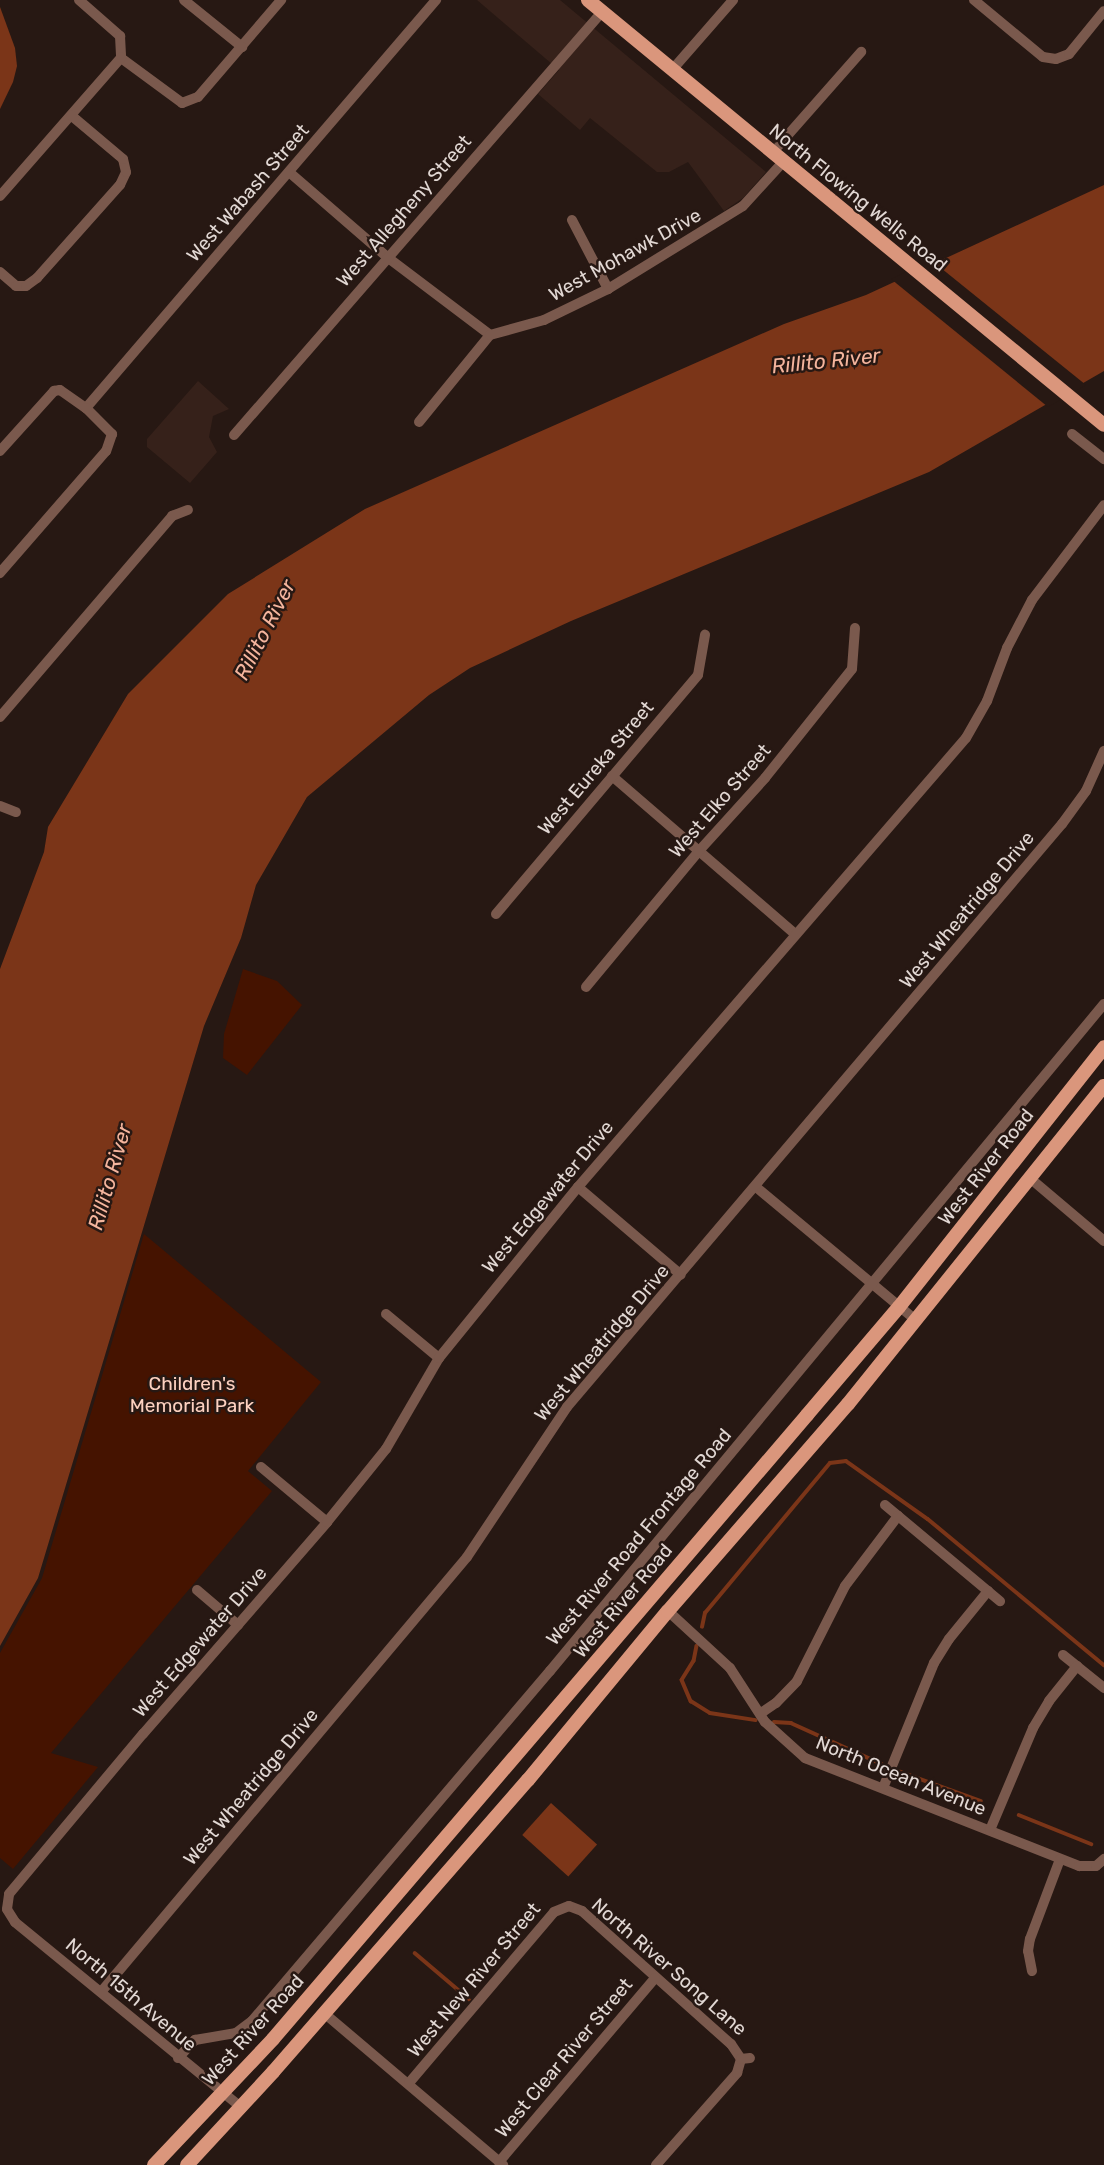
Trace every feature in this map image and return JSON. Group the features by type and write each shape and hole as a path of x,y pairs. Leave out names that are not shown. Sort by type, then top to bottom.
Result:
{"main road":[{"name":"North Flowing Wells Road","path":"588,0 1104,425"},
{"name":"West River Road","path":"154,2165 223,2094 899,1307 1104,1047"},
{"path":"187,2165 242,2108 546,1759 668,1611 917,1321 1104,1086"}],"street":[{"path":"184,0 242,47"},
{"path":"121,58 176,100 188,103 198,97 281,0"},
{"name":"West Wabash Street","path":"86,408 436,0"},
{"path":"672,70 733,0"},
{"path":"974,0 1042,57 1056,59 1069,54 1104,11"},
{"path":"0,196 121,58 120,36 84,2"},
{"name":"West Allegheny Street","path":"234,435 602,12"},
{"name":"West Mohawk Drive","path":"490,335 544,320 608,289 743,206 861,52"},
{"path":"0,272 16,286 26,286 37,278 120,185 126,172 123,159 72,116"},
{"path":"289,172 387,257 490,335 419,422"},
{"path":"572,220 608,289"},
{"path":"0,451 54,391 61,390 86,408 112,435 112,440 0,573"},
{"path":"1072,434 1104,459"},
{"name":"West Edgewater Drive","path":"4,1904 16,1883 327,1522 386,1449 439,1357 578,1187 970,732 1032,600 1049,573 1104,505"},
{"path":"0,717 172,516 188,510"},
{"name":"West Elko Street","path":"586,986 698,852 765,778 852,669 855,628"},
{"name":"West Eureka Street","path":"496,915 698,675 705,635"},
{"name":"West Wheatridge Drive","path":"101,1992 467,1557 567,1408 1062,824 1086,791 1104,751"},
{"path":"612,776 794,934"},
{"path":"0,806 16,812"},
{"name":"West River Road Frontage Road","path":"178,2058 195,2040 236,2033 252,2021 558,1662 1104,1004"},
{"path":"1031,1179 1104,1241"},
{"path":"578,1187 681,1275"},
{"path":"756,1187 917,1321"},
{"path":"386,1314 439,1357"},
{"path":"261,1467 327,1522"},
{"path":"886,1506 1000,1601"},
{"path":"761,1713 776,1703 797,1681 845,1586 898,1516"},
{"path":"197,1590 238,1625"},
{"path":"883,1788 934,1663 949,1639 988,1591"},
{"name":"North Ocean Avenue","path":"668,1611 730,1668 772,1730 805,1758 1060,1859 1086,1868 1100,1862"},
{"path":"1063,1655 1104,1688"},
{"path":"990,1830 1033,1728 1077,1666"},
{"path":"1032,1971 1028,1951 1030,1940 1060,1859"},
{"path":"1100,1862 1102,1877"},
{"name":"West New River Street","path":"409,2083 554,1912 568,1901"},
{"name":"North River Song Lane","path":"568,1901 746,2059 737,2073 656,2165"},
{"name":"North 15th Avenue","path":"4,1904 15,1922 242,2108"},
{"name":"West Clear River Street","path":"501,2163 655,1978"},
{"name":"West New River Street","path":"324,2013 501,2163"}],"shaded area":[{"path":"477,0 560,0 766,172 743,198 724,211 688,162 669,172 657,172 590,118 580,130 538,94 559,70"},
{"path":"198,381 229,409 213,416 209,437 217,452 190,483 147,447 147,439"}],"green space":[{"path":"243,969 277,981 302,1005 247,1075 223,1058 224,1034"},
{"name":"Children's Memorial Park","path":"144,1234 321,1382 248,1471 272,1491 51,1753 98,1767 13,1869 0,1858 0,1653 42,1578"}],"water":[{"path":"0,7 15,48 17,66 13,82 0,109"},
{"name":"Rillito River","path":"1104,185 1104,371 929,472 571,621 470,668 429,695 307,797 256,885 241,938 204,1026 38,1578 0,1646 0,969 44,852 48,827 128,694 228,594 365,509 784,324 866,295"},
{"path":"551,1803 597,1844 568,1876 522,1835"}],"pier":[{"path":"931,260 1086,385 1048,407 891,279"}],"waterway":[{"path":"702,1627 705,1613 830,1463 846,1461 928,1519 1104,1665"},
{"path":"697,1646 694,1661 682,1680 691,1701 710,1713 755,1720"},
{"path":"774,1722 791,1723 882,1764"},
{"path":"898,1771 981,1801"},
{"path":"1019,1815 1091,1844"},
{"path":"415,1953 469,1999"}]}
